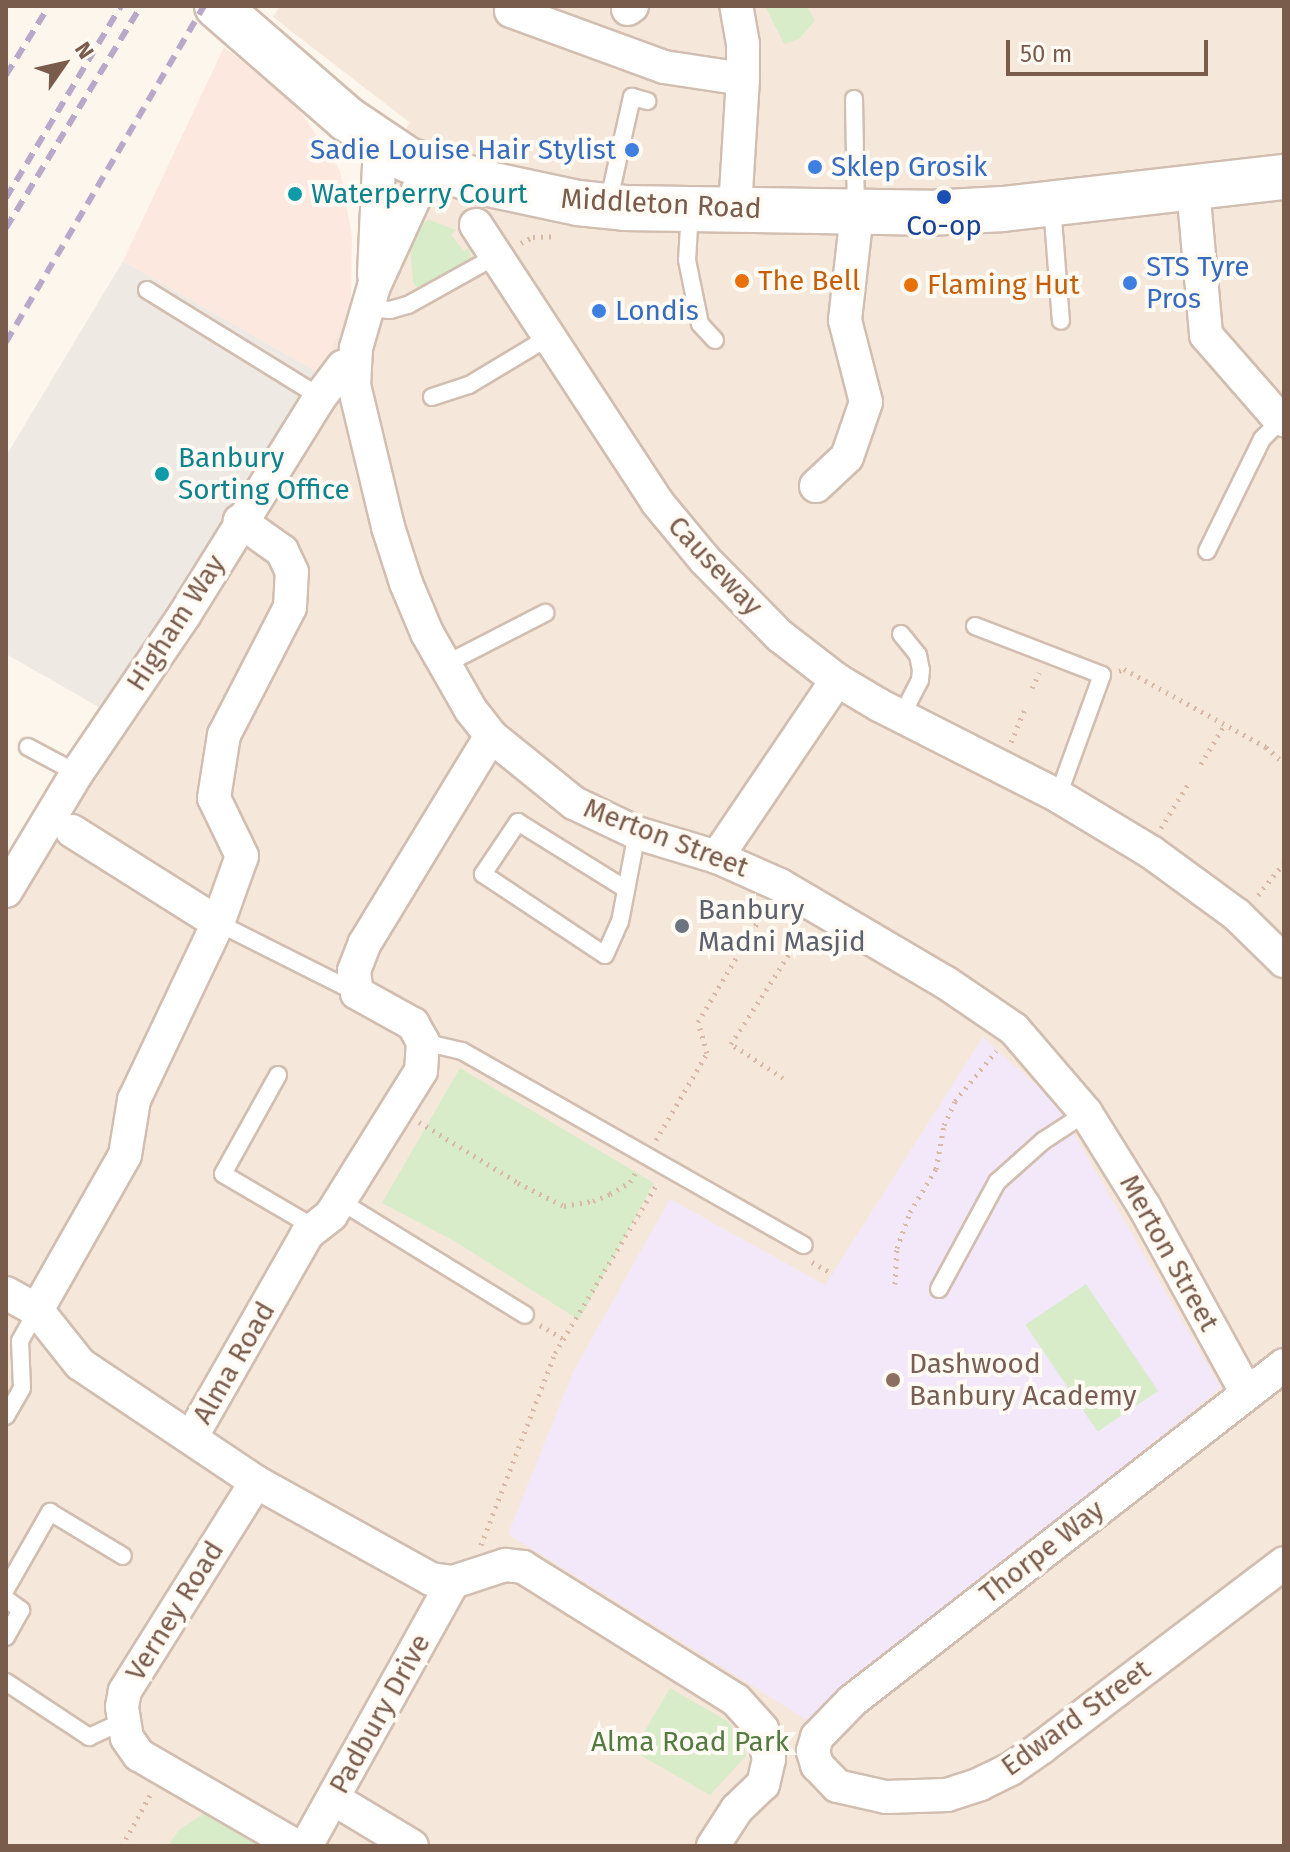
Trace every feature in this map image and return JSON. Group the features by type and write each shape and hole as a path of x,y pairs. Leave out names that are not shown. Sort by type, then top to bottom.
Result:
{"street":[{"path":"735,209 743,79 743,44 736,6"},
{"path":"511,11 664,67 743,79"},
{"name":"Middleton Road","path":"234,19 347,119 408,160 531,194 608,206 929,213 1052,203 1284,177"},
{"name":"Merton Street","path":"371,297 380,143"},
{"name":"Merton Street","path":"429,166 371,297 354,362 354,385 388,527 406,583 444,665 491,736 574,803 637,833 717,857 780,885 945,982 1014,1029 1086,1113 1144,1206 1247,1393"},
{"path":"1193,188 1206,335 1283,419"},
{"path":"816,486 847,457 866,402 845,320 857,213"},
{"name":"Causeway","path":"476,225 679,531 780,636 837,680 901,717 1058,796 1147,850 1240,918 1284,961"},
{"name":"Higham Way","path":"6,891 77,773 185,614 240,521 320,397 343,367 354,362"},
{"path":"37,1310 125,1155 120,1128 218,923 242,856 214,798 224,735 290,607 292,572 282,551 240,521"},
{"path":"717,857 837,680"},
{"path":"423,1042 413,1024 357,993 354,971 365,943 491,736"},
{"path":"72,831 218,923"},
{"name":"Alma Road","path":"423,1042 421,1071 331,1215 307,1234 192,1436 256,1482 431,1579 453,1582"},
{"path":"6,1293 37,1310 80,1364 192,1436"},
{"name":"Thorpe Way","path":"813,1751 817,1737 852,1701 1284,1365"},
{"name":"Verney Road","path":"256,1482 125,1691 124,1721 127,1738 139,1755 296,1846"},
{"name":"Edward Street","path":"813,1751 825,1777 837,1786 864,1793 917,1798 947,1795 980,1784 1031,1755 1284,1563"},
{"path":"453,1582 505,1565 523,1567 736,1700 762,1729 769,1759 763,1784 737,1809 713,1846"},
{"name":"Padbury Drive","path":"306,1846 453,1582"},
{"path":"334,1799 412,1846"}],"lane":[{"path":"608,206 632,97 647,101"},
{"path":"854,99 857,213"},
{"path":"1052,203 1061,321"},
{"path":"690,209 687,260 700,324 715,340"},
{"path":"371,297 390,310 408,305 496,256"},
{"path":"147,290 320,397"},
{"path":"432,397 469,385 549,337"},
{"path":"1207,551 1262,439 1283,419"},
{"path":"444,665 545,613"},
{"path":"975,626 1102,675 1058,796"},
{"path":"901,634 918,655 921,670 920,680 901,717"},
{"path":"28,747 77,773"},
{"path":"624,888 518,822 483,874 605,955 620,922 624,888 637,833"},
{"path":"218,923 357,993"},
{"path":"423,1042 462,1051 804,1245"},
{"path":"278,1075 223,1174 315,1228"},
{"path":"939,1289 997,1182 1043,1141 1086,1113"},
{"path":"340,1201 525,1315"},
{"path":"6,1416 22,1388 20,1341 37,1310"},
{"path":"6,1589 50,1512 123,1556"},
{"path":"6,1599 21,1610 6,1637"},
{"path":"6,1682 89,1737 124,1721"}],"path":[{"path":"496,256 533,237 564,236"},
{"path":"1102,675 1124,669 1266,747 1284,763"},
{"path":"1000,767 1026,706"},
{"path":"1201,764 1225,724"},
{"path":"1147,850 1190,781"},
{"path":"1240,918 1284,863"},
{"path":"398,1108 518,1183 564,1206 593,1201 610,1194 630,1182 707,1053 698,1022 780,885"},
{"path":"783,1078 731,1044 820,907"},
{"path":"895,1284 897,1248 910,1212 936,1169 944,1125 955,1101 1014,1029"},
{"path":"487,1570 480,1541 555,1353 667,1168"},
{"path":"122,1846 164,1770"}],"shaded area":[{"path":"280,6 1284,6 1284,1846 6,1846 6,881 321,374 351,299 409,122 273,17"},
{"path":"224,47 296,105 340,171 352,236 351,299 321,374 123,261"},
{"path":"123,261 321,374 104,710 6,654 6,456"},
{"name":"Dashwood Banbury Academy","path":"983,1037 1056,1103 1221,1388 807,1720 508,1534 573,1372 670,1199 825,1285"}],"green space":[{"path":"765,6 807,6 815,21 799,39 784,44"},
{"path":"429,220 456,230 451,235 464,251 469,248 471,258 418,289 413,282 410,246 417,225"},
{"path":"460,1068 654,1183 579,1320 456,1242 382,1203"},
{"path":"1086,1284 1158,1391 1098,1432 1025,1325"},
{"name":"Alma Road Park","path":"670,1688 727,1721 744,1744 746,1756 710,1795 633,1751"},
{"path":"205,1813 257,1846 168,1846 179,1830"}],"railway":[{"path":"6,75 49,6"},
{"path":"6,198 121,6"},
{"path":"6,228 141,6"},
{"path":"6,342 204,6"}],"place":[{"name":"Sadie Louise Hair Stylist","path":"632,150"},
{"name":"Sklep Grosik","path":"815,167"},
{"name":"Waterperry Court","path":"295,194"},
{"name":"Co-op","path":"944,197"},
{"name":"The Bell","path":"742,281"},
{"name":"STS Tyre Pros","path":"1130,283"},
{"name":"Flaming Hut","path":"911,285"},
{"name":"Londis","path":"599,311"},
{"name":"Banbury Sorting Office","path":"162,474"},
{"name":"Banbury Madni Masjid","path":"682,926"},
{"name":"Dashwood Banbury Academy","path":"893,1380"}]}
